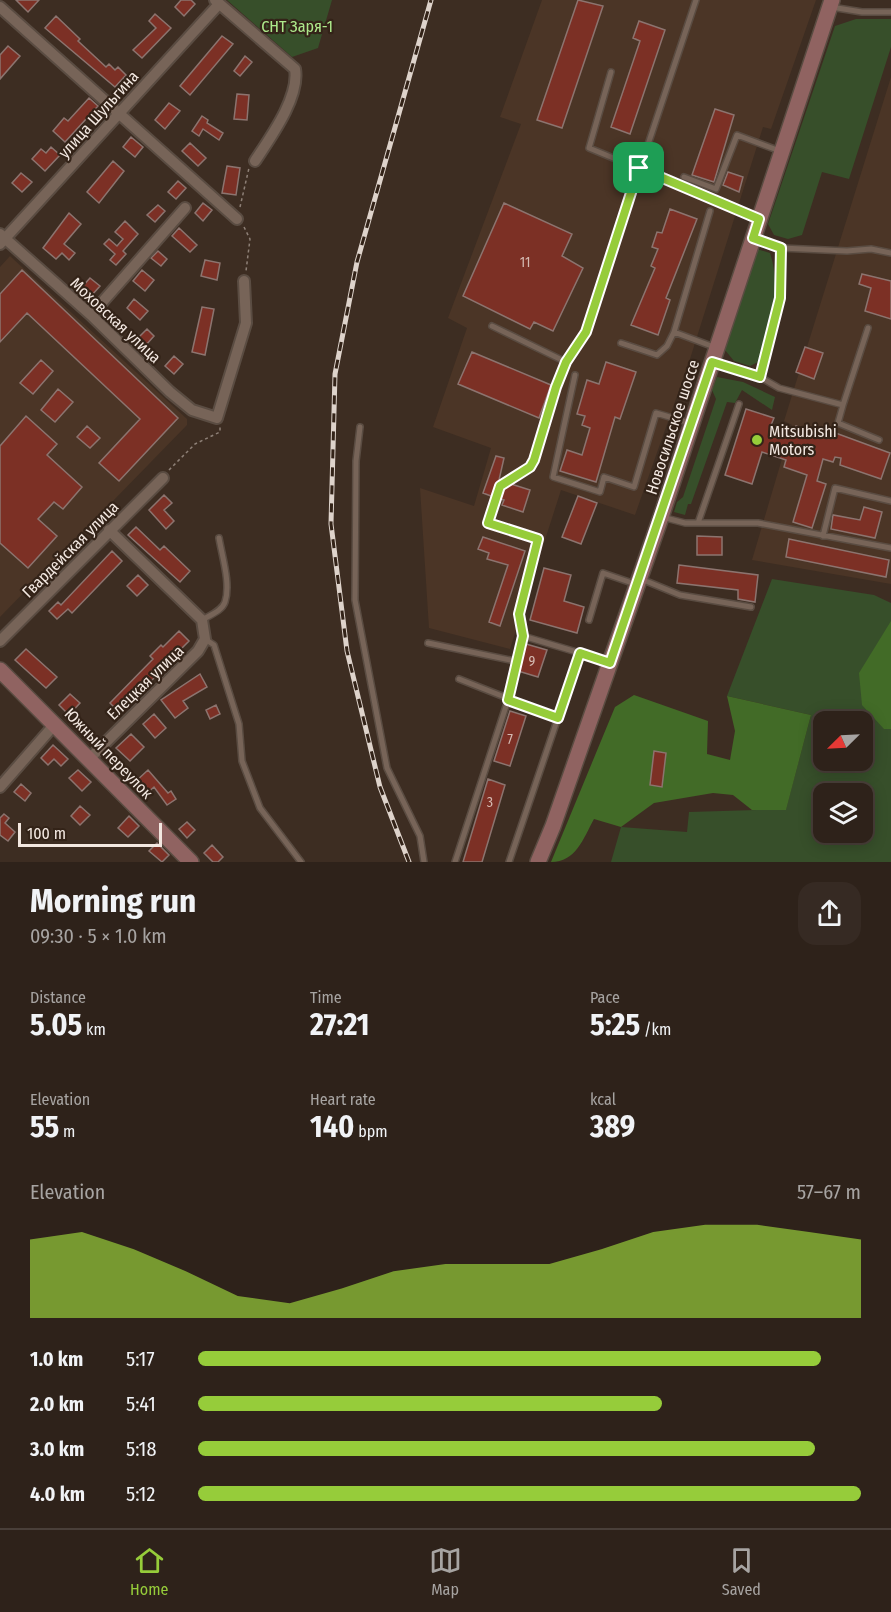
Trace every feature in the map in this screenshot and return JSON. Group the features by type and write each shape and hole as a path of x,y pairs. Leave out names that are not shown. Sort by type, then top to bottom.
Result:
{"street":[{"path":"3,0 0,5 237,219"},
{"path":"217,2 289,61 295,69 297,78 292,93 276,129 255,161"},
{"name":"улица Шульгина","path":"2,239 217,2"},
{"name":"Новосильское шоссе","path":"538,862 553,826 661,517 831,3"},
{"path":"91,315 184,208"},
{"name":"Моховская улица","path":"2,239 91,315 192,410 217,418"},
{"path":"217,418 246,323 244,281"},
{"name":"Гвардейская улица","path":"0,641 163,478"},
{"path":"109,530 202,620"},
{"name":"Елецкая улица","path":"89,759 198,651 205,639 202,620"},
{"name":"Южный переулок","path":"0,670 185,860"},
{"path":"0,787 55,724"}],"lane":[{"path":"455,862 508,700 515,661 523,636 519,614 538,539 488,523 500,486 530,467 534,460 566,362 586,332 696,0"},
{"path":"831,3 853,12 891,12"},
{"path":"611,72 590,148 759,219"},
{"path":"684,177 716,189 737,135 782,151"},
{"path":"621,343 657,354 667,346 674,332 710,211"},
{"path":"753,238 781,248 847,251 871,249 891,253"},
{"path":"760,377 780,298 781,248"},
{"path":"492,326 566,362"},
{"path":"868,328 838,423 879,440"},
{"path":"674,332 779,388 843,405"},
{"path":"575,375 553,477 600,492 604,477 634,488 657,413 692,424"},
{"path":"698,523 739,404"},
{"path":"360,427 356,461 355,600 387,768 420,836 424,862"},
{"path":"823,536 835,488 891,501"},
{"path":"661,517 698,523 758,524 891,548"},
{"path":"202,620 220,609 225,602 227,589 219,538"},
{"path":"589,620 603,573 680,595 751,608"},
{"path":"523,636 610,663"},
{"path":"205,639 214,645 239,723 242,762 260,808 301,862"},
{"path":"428,643 515,661"},
{"path":"509,862 580,653"},
{"path":"459,679 558,718"}],"path":[{"path":"163,478 186,451 220,432 217,418"}],"shaded area":[{"path":"542,0 816,0 771,129 763,127 690,359 635,515 561,490 510,649 429,628 420,488 474,506 491,448 433,427 467,328 448,318 521,124 500,117"},
{"path":"891,77 891,584 752,560 792,425 784,421"},
{"path":"10,256 187,419 187,425 0,617 0,267"}],"green space":[{"name":"СНТ Заря-1","path":"227,0 332,0 318,48 292,57"},
{"path":"856,19 891,19 891,47 849,179 822,172 802,235 788,239 774,235 768,224 835,26"},
{"path":"757,249 770,253 775,280 773,307 760,361 750,366 734,361 725,350"},
{"path":"717,377 743,382 775,397 772,410 742,390 735,403 727,402 691,504 688,504 685,515 674,512 677,502 683,497 716,399 712,390"},
{"path":"772,579 874,595 891,603 891,862 611,862 621,827 687,832 689,812 786,809 811,715 727,696"},
{"path":"891,621 891,729 884,729 873,717 873,711 868,711 862,705 859,673"},
{"path":"634,695 708,721 707,754 730,760 735,731 727,696 811,715 786,810 752,810 733,795 713,793 654,803 621,827 594,819 573,854 560,861 551,862 615,707"}],"building":[{"path":"16,0 39,0 28,12"},
{"path":"181,0 191,0 195,4 184,16 175,7"},
{"path":"578,0 603,6 562,128 537,120"},
{"path":"155,14 171,28 142,58 133,50 156,28 149,21"},
{"path":"56,16 106,67 109,64 115,70 118,67 126,75 115,87 45,28"},
{"path":"639,21 665,30 630,134 611,127 640,41 633,38"},
{"path":"222,36 233,44 190,95 180,86"},
{"path":"8,46 20,56 0,79 0,55"},
{"path":"245,56 252,62 240,76 234,71"},
{"path":"237,94 249,95 247,120 234,119"},
{"path":"89,98 98,106 65,142 53,131 64,118 68,121"},
{"path":"169,103 180,111 165,129 155,120"},
{"path":"715,109 734,115 714,182 692,175"},
{"path":"202,116 208,120 207,123 223,133 219,140 203,129 199,136 192,131"},
{"path":"131,137 143,147 135,157 123,147"},
{"path":"190,143 206,158 198,166 182,151"},
{"path":"51,147 60,155 45,171 32,159 41,149 46,153"},
{"path":"113,161 124,171 99,203 87,192"},
{"path":"227,166 240,168 236,195 222,193"},
{"path":"728,172 743,177 739,192 723,185"},
{"path":"21,173 32,182 22,192 12,183"},
{"path":"178,181 186,188 176,199 168,192"},
{"path":"203,203 212,210 203,221 195,213"},
{"path":"504,203 572,234 562,256 583,268 553,331 534,322 530,329 463,296"},
{"path":"158,205 165,211 155,222 147,215"},
{"path":"670,209 697,219 666,298 670,300 658,335 631,325 655,268 651,266 658,249 652,247 657,232 662,233"},
{"path":"69,213 81,224 64,244 75,253 69,260 62,253 56,259 43,248"},
{"path":"125,221 138,234 123,251 126,254 116,265 110,260 115,254 104,244 109,239 117,246 123,239 115,232"},
{"path":"179,228 197,245 190,252 172,236"},
{"path":"158,251 167,259 161,266 151,258"},
{"path":"205,260 220,263 217,280 201,276"},
{"path":"22,270 178,418 119,481 99,463 140,419 27,313 0,342 0,294"},
{"path":"142,270 154,280 145,291 133,281"},
{"path":"862,274 891,281 891,319 865,311 871,288 859,284"},
{"path":"90,278 100,286 92,295 82,287"},
{"path":"134,299 148,311 140,320 127,308"},
{"path":"202,307 214,309 205,355 192,352"},
{"path":"147,329 154,336 146,345 138,338"},
{"path":"805,347 823,353 814,379 796,372"},
{"path":"472,352 551,385 539,418 458,384"},
{"path":"174,356 183,364 174,374 165,366"},
{"path":"41,360 53,371 33,394 20,383"},
{"path":"606,362 636,372 620,419 615,417 596,482 560,471 567,450 582,455 590,428 582,425 585,416 577,414 587,380 599,384"},
{"path":"58,389 73,402 55,422 41,410"},
{"path":"746,409 774,418 771,425 794,433 796,426 820,434 822,428 890,453 881,479 840,465 841,458 835,457 833,462 823,459 817,481 826,484 812,528 793,522 807,475 784,467 786,460 762,452 752,484 725,475"},
{"path":"26,416 57,444 47,455 82,487 63,509 54,502 38,519 57,536 28,568 0,543 0,446"},
{"path":"87,426 100,438 90,448 77,437"},
{"path":"496,456 504,458 499,480 491,496 483,493"},
{"path":"511,484 530,490 523,512 502,505 504,500 500,499 503,489"},
{"path":"164,495 172,503 164,510 174,521 166,529 149,510"},
{"path":"578,496 597,503 581,544 562,537"},
{"path":"864,507 882,512 875,538 831,529 833,515 860,520"},
{"path":"136,527 160,550 164,546 190,571 180,582 128,535"},
{"path":"697,536 722,537 722,555 697,555"},
{"path":"483,537 525,551 500,626 489,622 508,565 487,559 489,553 478,549"},
{"path":"789,539 889,560 886,577 786,557"},
{"path":"112,551 122,561 72,613 68,609 57,619 49,611 58,602 61,605"},
{"path":"679,565 758,575 755,602 738,599 738,590 677,583"},
{"path":"544,568 571,575 564,601 584,607 577,633 530,620"},
{"path":"138,575 148,585 137,596 127,586"},
{"path":"179,631 189,641 179,651 176,649 153,673 156,676 120,713 110,703 153,659 150,656"},
{"path":"526,644 547,650 538,677 518,671"},
{"path":"26,649 57,677 46,688 15,660"},
{"path":"200,674 207,687 183,701 188,708 175,718 161,700"},
{"path":"70,694 80,703 69,715 59,705"},
{"path":"216,705 220,714 210,719 206,710"},
{"path":"510,711 526,716 510,766 494,761"},
{"path":"154,714 166,728 155,738 143,724"},
{"path":"131,734 144,747 130,761 116,748"},
{"path":"53,745 68,759 61,766 54,759 48,765 41,758"},
{"path":"654,751 666,753 662,787 650,785"},
{"path":"78,770 91,782 82,791 69,778"},
{"path":"148,770 168,793 171,791 176,799 167,805 154,787 146,794 135,782"},
{"path":"488,779 505,785 482,862 463,862"},
{"path":"21,784 31,793 25,801 14,792"},
{"path":"80,806 90,815 80,825 71,816"},
{"path":"4,814 9,818 5,823 15,832 8,841 0,835 0,818"},
{"path":"129,816 139,826 128,837 118,828"},
{"path":"187,822 195,830 187,838 179,829"},
{"path":"157,843 169,855 162,862 149,851"},
{"path":"212,845 223,857 218,862 213,862 204,853"}],"railway":[{"path":"409,862 380,787 347,651 331,524 335,374 357,262 431,0"}],"place":[{"name":"Mitsubishi Motors","path":"757,440"}],"route":[{"path":"639,168 759,219 753,238 781,248 780,298 760,377 712,362 610,663 580,653 558,718 508,700 515,661 523,636 519,625 519,614 538,539 488,523 500,486 530,467 534,460 566,362 586,332 639,168"}]}
